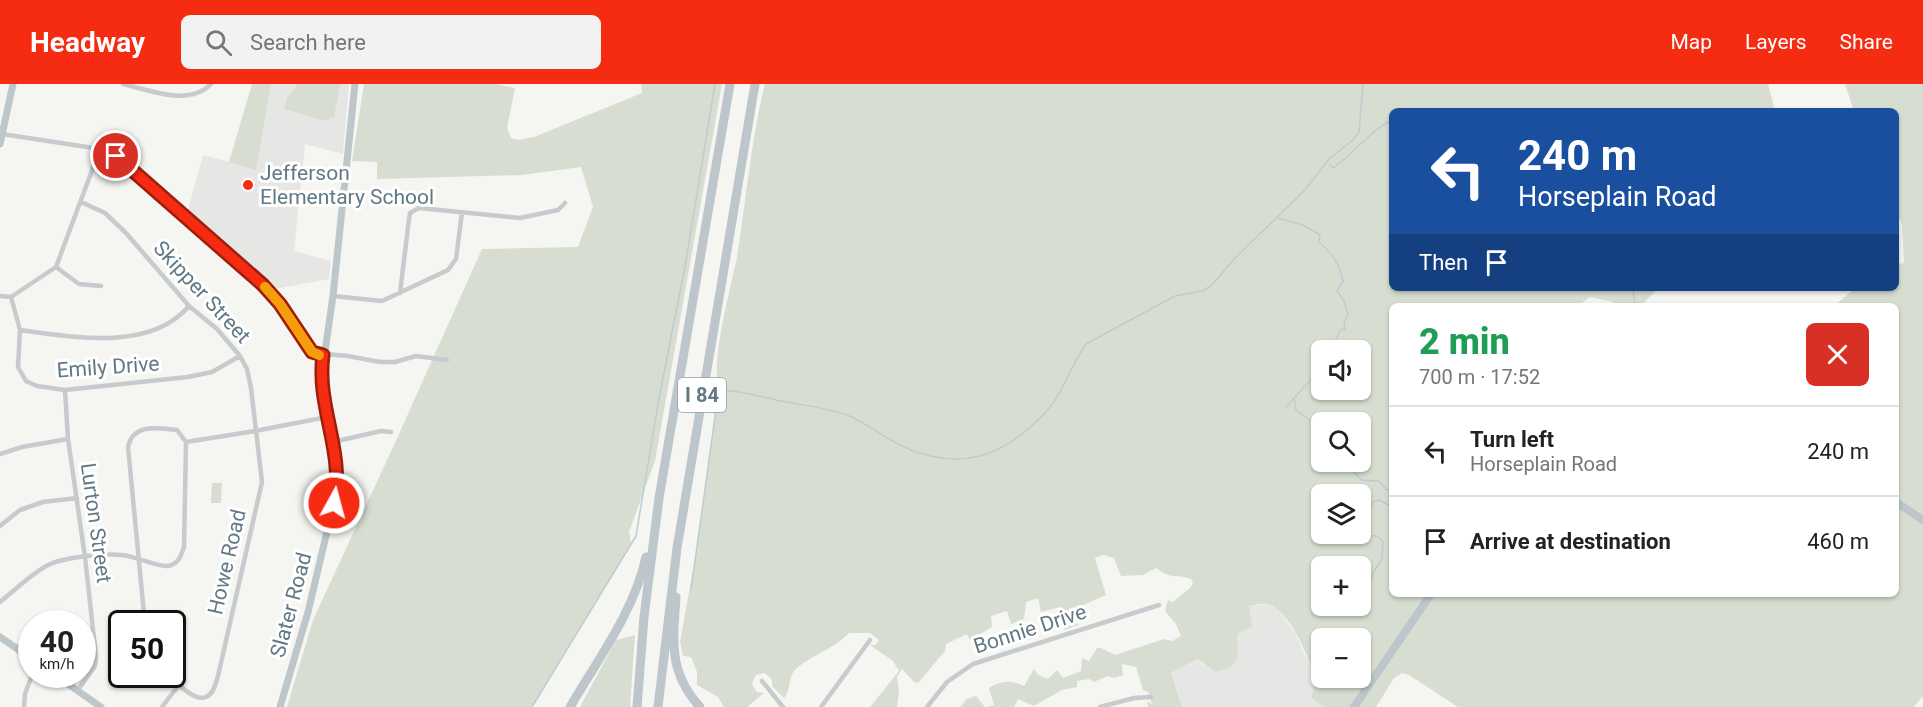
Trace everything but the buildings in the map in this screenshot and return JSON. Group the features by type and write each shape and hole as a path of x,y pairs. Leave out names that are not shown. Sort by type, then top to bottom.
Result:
{"highway":[{"name":"I 84","path":"637,707 642,633 655,526 730,84"},
{"name":"I 84","path":"658,707 677,548 755,84"},
{"path":"1899,504 1923,520"},
{"path":"570,707 634,597 655,526"},
{"path":"677,548 674,655 683,683 700,707"},
{"path":"1354,707 1429,597"}],"main road":[{"path":"0,144 4,108 13,84"},
{"name":"Slater Road","path":"280,707 308,612 338,484 321,379 333,296 356,84"},
{"path":"0,637 18,649"},
{"path":"75,688 101,707"}],"street":[{"path":"123,84 184,96 199,93 211,84"},
{"path":"2,134 100,149 116,156 263,285 280,304 312,352 380,362 395,362 416,356 447,360"},
{"path":"0,296 11,297 56,267 100,149"},
{"name":"Skipper Street","path":"81,202 105,213 126,233 189,306 217,329 240,356 247,369 251,388 255,431"},
{"path":"400,293 410,213 419,208 520,218 558,210 565,203"},
{"path":"333,296 382,301 448,270 456,259 462,212"},
{"path":"56,267 79,284 100,286"},
{"name":"Emily Drive","path":"11,297 20,330 18,367 26,381 37,386 65,390 188,377 212,372 240,356"},
{"path":"20,330 79,338 115,337 154,332 179,318 189,306"},
{"name":"Lurton Street","path":"65,390 68,439 85,557 96,657 95,666 78,690"},
{"path":"186,442 327,417"},
{"path":"0,602 48,565 60,561 119,554 139,557 160,566 169,566 177,562 184,547 186,442 177,430 157,428 135,432 130,438 128,447 139,557 144,610"},
{"name":"Howe Road","path":"182,688 201,698 206,697 215,686 218,676 262,482 261,458 255,431"},
{"path":"333,442 381,431 391,432"},
{"path":"0,454 22,447 68,439"},
{"path":"0,526 20,510 43,502 77,498"},
{"name":"Bonnie Drive","path":"927,707 947,682 973,664 1159,605"},
{"path":"820,707 870,640"},
{"path":"762,681 783,707"},
{"path":"24,707 27,688"},
{"path":"162,707 176,688"},
{"path":"1100,707 1134,698 1150,698"}],"shaded area":[{"path":"252,84 271,84 256,170 229,162"},
{"name":"Jefferson Elementary School","path":"271,84 349,84 343,154 305,144 294,251 331,261 329,279 274,289 187,214 203,155 256,169"},
{"path":"298,84 340,84 334,117 325,121 284,109 287,98"},
{"path":"364,84 496,84 515,88 507,128 511,138 518,140 534,137 642,93 641,84 722,84 655,461 629,532 631,543 532,707 287,707 313,620 482,249 578,247 593,207 581,167 522,175 377,179 377,162 352,161"},
{"path":"765,84 1768,84 1774,108 1389,108 1389,291 1655,291 1644,303 1612,303 1590,297 1582,303 1389,303 1389,597 1899,597 1899,303 1838,303 1852,291 1899,291 1899,264 1904,263 1902,225 1899,216 1899,108 1853,108 1845,84 1923,84 1923,696 1914,707 1458,707 1409,675 1402,673 1394,678 1376,707 1324,707 1311,698 1313,688 1371,688 1371,628 1311,628 1311,669 1290,624 1276,608 1264,604 1249,606 1252,626 1237,634 1237,655 1230,666 1216,672 1198,659 1171,673 1182,707 1148,707 1147,702 1152,704 1148,692 1143,690 1136,667 1122,664 1123,675 1114,678 1108,676 1094,682 1089,679 1077,681 1077,687 1062,690 1034,706 1018,699 1014,707 988,707 994,705 989,688 1006,682 1024,686 1034,669 1038,675 1048,679 1057,670 1063,678 1081,671 1082,658 1089,661 1097,648 1115,655 1164,639 1172,641 1181,636 1176,624 1165,611 1168,600 1173,602 1190,588 1193,583 1191,579 1170,576 1156,568 1143,575 1121,576 1114,558 1103,555 1095,558 1106,595 1072,610 1076,623 1079,625 1064,630 1066,626 1060,607 1041,612 1038,598 1026,602 1024,619 1011,624 1007,611 991,616 992,627 970,640 967,634 946,644 945,651 918,683 914,682 902,669 897,677 899,690 897,707 870,707 899,671 893,661 870,645 875,645 879,640 870,633 849,633 794,671 784,698 772,686 772,680 765,673 756,675 752,684 757,692 764,693 747,707 724,707 718,697 697,685 697,672 691,657 683,656 680,642 696,553 719,388 717,361 719,343 737,257 752,148"},
{"path":"212,483 222,483 221,503 211,503"},
{"path":"1268,604 1279,610 1296,635 1311,669 1311,698 1324,707 1182,707 1171,673 1199,659 1204,665 1237,634 1249,606"},
{"path":"635,635 630,707 580,707 616,640"},
{"path":"976,696 985,707 960,707 967,699"}],"waterway":[{"path":"532,707 636,536 659,398 685,267 715,84"},
{"path":"718,390 745,393 843,414 897,444 924,455 962,459 996,450 1029,429 1051,406 1086,344 1175,296 1202,291 1211,286 1236,257 1304,191 1330,158 1353,140 1359,132 1363,84"},
{"path":"1330,165 1333,168 1389,122"},
{"path":"1278,218 1303,225 1320,235 1319,242 1335,259 1343,281 1337,291 1344,301 1348,314 1344,322 1345,330 1340,331 1336,340"},
{"path":"1633,291 1635,303"},
{"path":"1286,407 1311,380"},
{"path":"691,590 719,388"},
{"path":"1294,398 1296,410 1311,421"},
{"path":"1353,472 1362,480 1379,481 1389,490"},
{"path":"1371,580 1382,559 1383,542 1377,536 1364,536 1363,527 1373,502 1380,500 1389,505"}],"slow traffic":[{"path":"265,287 280,304 312,352 319,355"}],"place":[{"name":"Jefferson Elementary School","path":"248,185"}],"route":[{"path":"116,156 263,285 280,304 312,352 323,355 322,392 337,466 338,484 334,503"}]}
